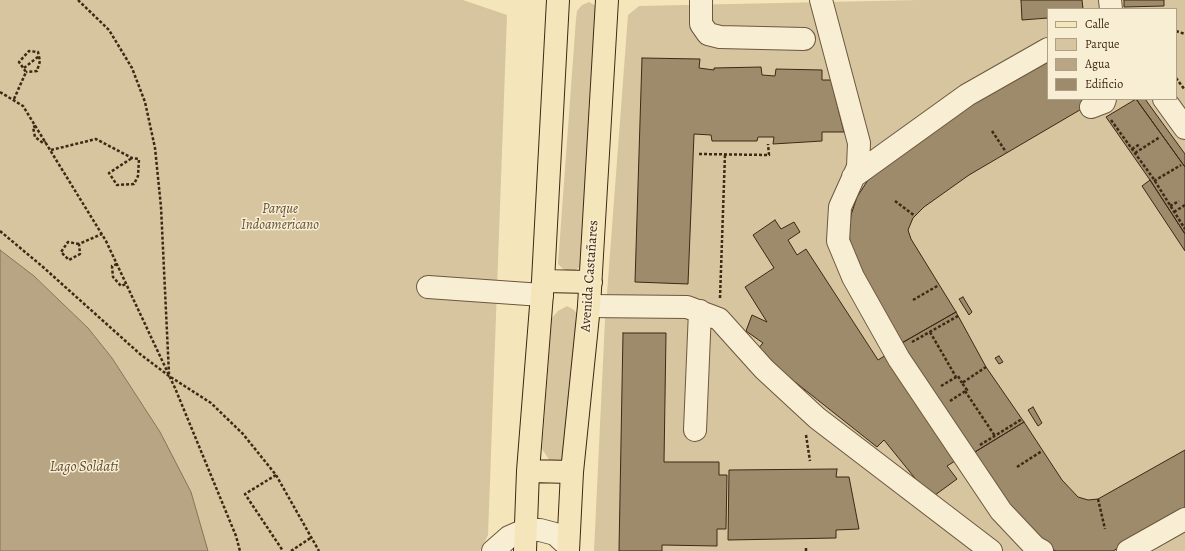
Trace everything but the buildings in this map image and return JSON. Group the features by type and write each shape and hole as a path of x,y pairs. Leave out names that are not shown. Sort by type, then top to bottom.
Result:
{"main road":[{"path":"525,541 528,471 543,288 558,0"},
{"name":"Avenida Castañares","path":"568,549 572,472 591,282 607,0"},
{"path":"543,288 591,282"},
{"path":"528,471 572,472"}],"street":[{"path":"701,0 701,24 708,34 720,37 804,39"},
{"path":"821,0 859,143 858,167 840,207 838,241 853,277 899,359 1001,511 1035,547 1042,551"},
{"path":"853,177 967,95 1047,50"},
{"path":"1165,100 1185,128"},
{"path":"428,287 543,288"},
{"path":"589,306 687,307 710,315 764,369 817,418 991,551"},
{"path":"695,430 710,315"},
{"path":"1128,551 1185,519"},
{"path":"493,551 509,537 525,541 540,530 555,534 568,549"}],"path":[{"path":"78,0 109,30 132,68 145,102 155,148 161,207 169,376"},
{"path":"29,51 38,52 40,61 37,71 26,72 19,62 29,51"},
{"path":"24,68 39,56"},
{"path":"14,99 26,72"},
{"path":"1177,79 1185,90"},
{"path":"0,92 14,99 23,106 102,234 169,376 236,536 240,551"},
{"path":"1102,108 1135,153 1185,229"},
{"path":"36,126 33,127 35,137 43,143 46,142"},
{"path":"992,131 1006,152"},
{"path":"1135,153 1160,137"},
{"path":"51,150 96,139 132,158 139,159 138,176 134,184 117,185 109,173 132,158"},
{"path":"699,154 769,155 768,144"},
{"path":"1132,149 1140,144"},
{"path":"710,315 725,154"},
{"path":"1154,181 1181,165"},
{"path":"895,201 915,216"},
{"path":"1170,206 1179,201"},
{"path":"1174,212 1185,205"},
{"path":"0,231 43,267 140,354 169,376 211,403 243,434 276,475 319,551"},
{"path":"79,244 80,254 69,260 61,252 68,242 79,244 102,234"},
{"path":"117,264 112,266 114,277 121,286 126,284"},
{"path":"912,300 940,285"},
{"path":"911,343 958,316"},
{"path":"930,332 956,377 958,376 967,390 965,391 995,436"},
{"path":"962,383 986,367"},
{"path":"939,388 956,377"},
{"path":"948,402 965,391"},
{"path":"976,447 1022,419"},
{"path":"1017,467 1042,451"},
{"path":"276,475 245,494 283,551"},
{"path":"1098,499 1105,530"},
{"path":"291,551 312,537"},
{"path":"806,546 806,551"}],"green space":[{"name":"Parque Indoamericano","path":"0,0 463,0 507,15 488,535 480,551 184,551 160,432 112,358 88,328 34,276 0,250"},
{"path":"919,0 1185,0 1185,551 594,551 605,320 628,15 639,6"},
{"path":"589,2 596,6 584,259 580,267 572,272 563,269 558,264 576,19 577,11 582,5"},
{"path":"567,306 574,310 579,317 563,462 550,461 542,449 552,318 558,311"}],"water":[{"name":"Lago Soldati","path":"0,250 34,276 88,328 112,358 160,432 191,492 208,551 0,551"}]}
